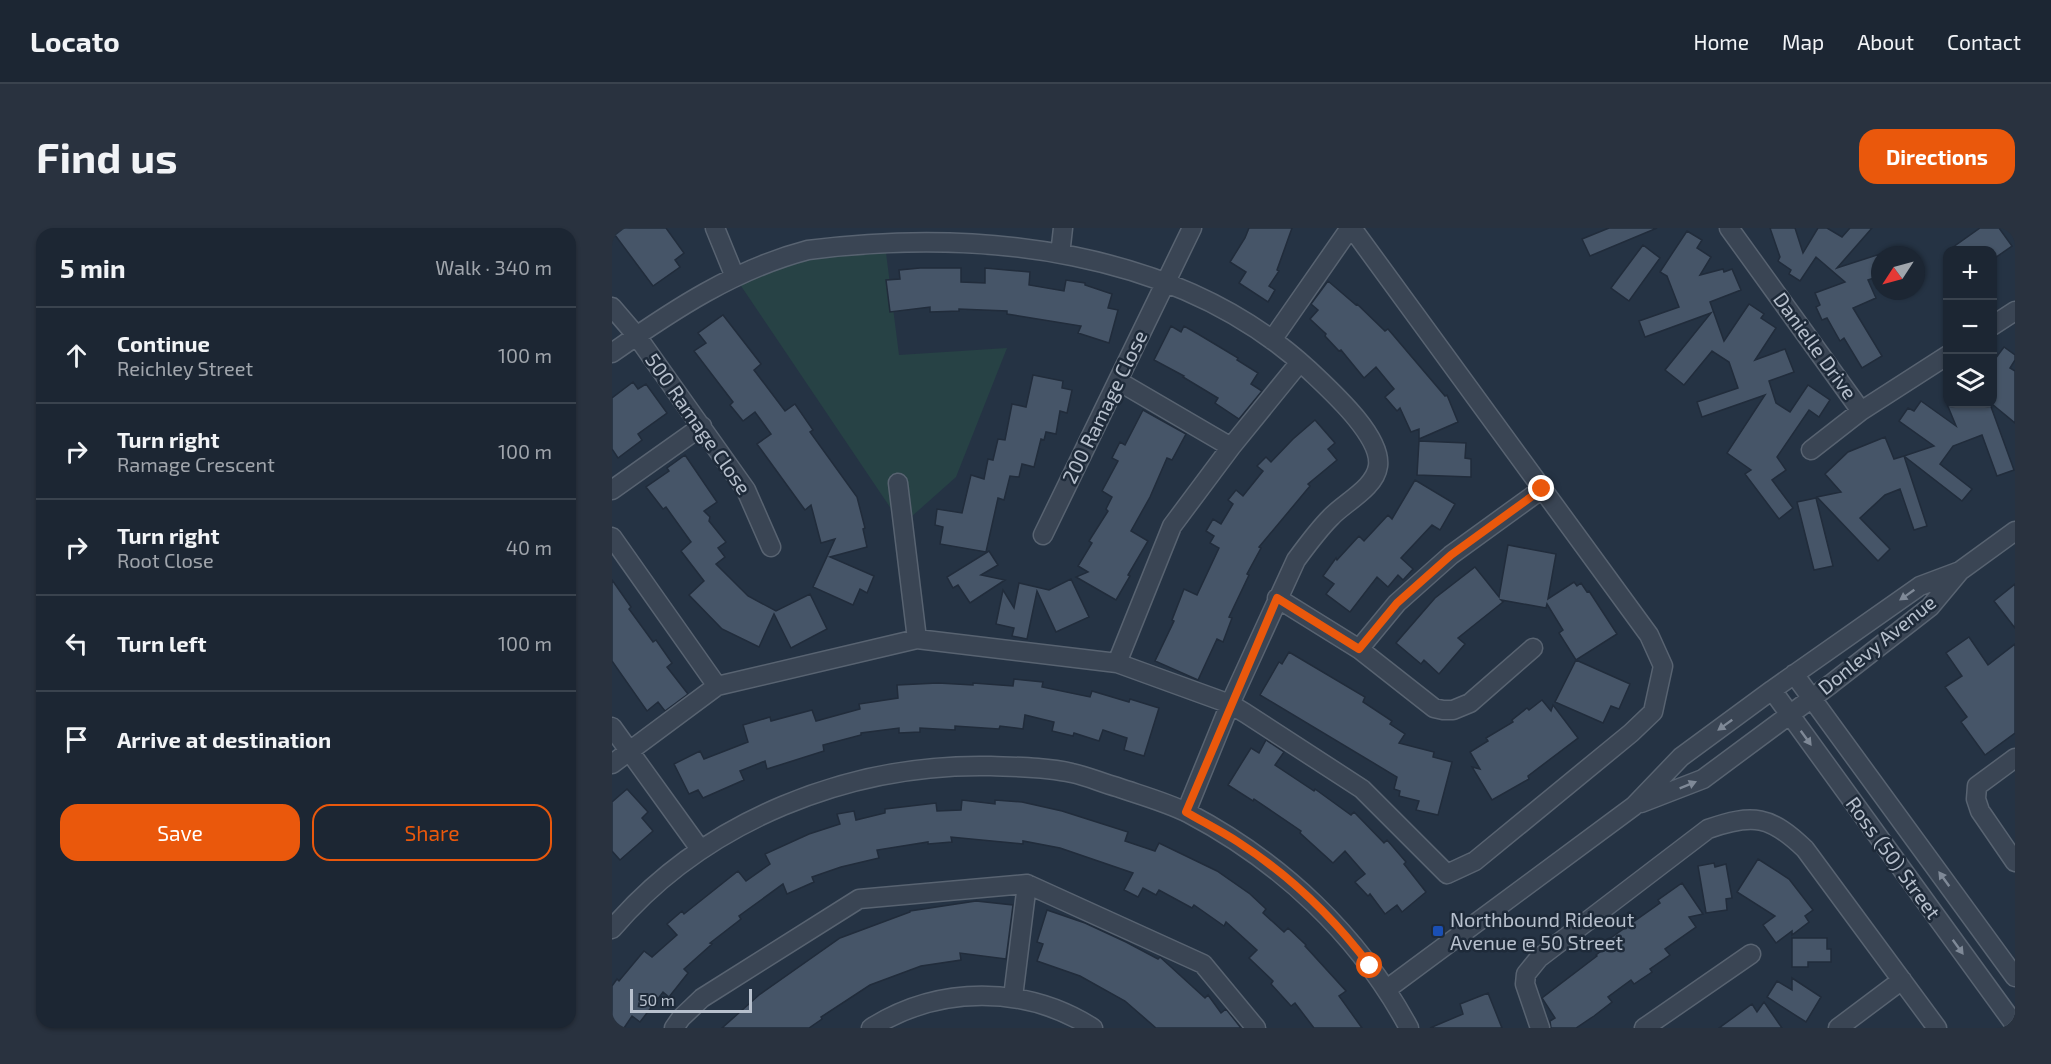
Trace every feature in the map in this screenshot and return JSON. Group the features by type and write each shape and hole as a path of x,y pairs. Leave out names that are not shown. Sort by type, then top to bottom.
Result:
{"street":[{"path":"715,228 735,277"},
{"name":"200 Ramage Close","path":"1043,535 1192,228"},
{"path":"612,764 717,686 917,639 1117,663 1230,704 1362,789 1447,874 1474,861 1632,733 1653,712 1663,666 1649,635 1351,228 1272,340"},
{"name":"Danielle Drive","path":"1729,228 1861,411 1943,358"},
{"path":"612,352 678,307 735,277 845,236 959,230 992,235 1062,237 1167,278 1241,318 1300,362 1337,399 1372,440 1377,449 1378,468 1371,482 1331,516 1296,560 1230,704 1186,812"},
{"name":"500 Ramage Close","path":"612,307 636,335 746,490 771,547"},
{"path":"1997,324 2013,316"},
{"path":"1117,663 1172,526 1231,447 1300,362"},
{"path":"1118,381 1231,447"},
{"path":"1811,450 1861,411"},
{"path":"612,490 702,426"},
{"path":"898,483 917,639"},
{"path":"1359,649 1397,603 1444,562 1542,489"},
{"name":"Donlevy Avenue","path":"1634,806 1703,779 1930,607 1960,571 2015,531"},
{"path":"612,537 717,686"},
{"name":"Donlevy Avenue","path":"1634,806 1682,757 1794,674 1920,586 1960,571"},
{"path":"1277,598 1359,649 1427,702 1443,711 1462,708 1470,703 1533,648"},
{"name":"Ross (50) Street","path":"1794,674 2015,977"},
{"name":"Ross (50) Street","path":"1772,690 2015,1025"},
{"path":"612,727 700,849"},
{"path":"2015,758 1977,786 1976,799 1980,811 2015,862"},
{"path":"612,929 635,902 700,849 757,817 802,798 867,778 957,765 1012,767 1071,773 1186,812 1238,842 1284,875 1318,906 1350,941 1387,989 1408,1028"},
{"path":"1387,989 1634,806"},
{"path":"1540,1028 1525,984 1526,974 1530,967 1708,829 1733,820 1763,820 1785,830 1805,849 1937,1028"},
{"path":"1013,997 1028,884"},
{"path":"674,1028 702,998 859,899 1028,884 1203,964 1256,1028"},
{"path":"1644,1028 1751,954"},
{"path":"1838,1028 1902,980"},
{"path":"871,1028 904,1011 930,1002 985,995 1013,997 1070,1014 1093,1028"}],"green space":[{"path":"884,237 899,355 1007,348 956,477 902,525 735,277"}],"building":[{"path":"624,228 666,228 684,253 675,260 680,267 653,286 615,235"},
{"path":"1249,228 1292,228 1277,270 1279,271 1269,286 1275,290 1268,302 1239,283 1246,272 1230,262"},
{"path":"1609,228 1657,228 1590,256 1582,239"},
{"path":"1770,228 1795,228 1803,253 1818,228 1827,228 1842,237 1850,228 1872,228 1837,268 1871,257 1871,279 1868,280 1871,287 1871,300 1853,308 1882,356 1862,368 1844,338 1840,341 1827,318 1822,320 1816,307 1820,305 1815,293 1845,282 1816,257 1800,281 1789,274 1791,270 1778,261 1780,257"},
{"path":"1980,228 1999,228 2012,246 1997,256 1997,246 1955,246"},
{"path":"1687,231 1702,240 1697,248 1711,257 1700,275 1732,269 1741,290 1710,302 1724,341 1749,304 1764,314 1761,318 1776,328 1755,360 1785,349 1794,372 1769,381 1776,403 1790,412 1808,385 1830,400 1819,417 1809,410 1777,457 1786,470 1772,480 1793,508 1779,519 1745,474 1751,470 1727,453 1765,395 1702,417 1697,402 1738,388 1729,362 1712,351 1684,385 1665,370 1711,313 1645,337 1639,321 1679,307 1667,276 1660,272"},
{"path":"1643,245 1660,258 1629,301 1611,288"},
{"path":"961,268 961,282 985,283 985,268 1030,272 1029,285 1064,291 1066,280 1085,283 1085,285 1112,294 1108,308 1118,310 1109,343 1078,333 1081,326 1007,314 1007,311 959,309 959,311 930,312 930,307 890,312 886,280 900,279 899,270"},
{"path":"1328,281 1357,304 1385,331 1388,329 1445,396 1447,395 1458,422 1419,439 1419,429 1411,432 1400,408 1397,411 1385,397 1394,389 1376,367 1364,378 1341,350 1339,351 1310,319 1318,310 1311,304"},
{"path":"723,315 761,364 754,370 785,411 795,404 813,430 810,432 857,497 867,547 830,557 874,576 867,593 860,589 853,605 813,587 835,539 821,543 811,505 805,510 757,444 771,434 755,412 743,421 730,405 733,402 694,351 706,343 698,333"},
{"path":"1171,326 1181,332 1184,326 1238,358 1237,360 1258,373 1251,384 1262,391 1239,419 1215,403 1218,398 1154,360"},
{"path":"2004,347 2015,355 2010,368 2015,371 2015,423 1997,408 1997,356"},
{"path":"1033,375 1063,381 1062,388 1072,390 1067,413 1060,411 1056,434 1046,432 1044,440 1041,439 1034,467 1022,464 1019,477 1010,476 1004,500 998,498 986,552 940,544 943,527 935,525 937,509 962,513 971,475 984,479 988,459 993,460 998,439 1005,440 1012,404 1026,407"},
{"path":"633,382 638,389 646,384 667,413 638,434 642,440 618,458 612,449 612,398"},
{"path":"1921,401 1956,426 1949,408 1991,408 2014,470 1997,476 1982,435 1953,446 1940,464 1972,489 1962,501 1904,456 1934,446 1899,421 1908,408 1914,411"},
{"path":"1143,410 1186,434 1172,460 1167,458 1150,497 1131,531 1148,541 1116,600 1076,577 1088,572 1078,566 1092,543 1089,541 1108,511 1106,509 1112,497 1102,491 1118,461 1112,458 1120,442 1125,445"},
{"path":"1315,420 1335,443 1328,449 1337,460 1308,484 1310,486 1259,547 1261,548 1229,617 1232,618 1223,642 1217,639 1198,680 1155,661 1174,621 1172,620 1184,589 1197,595 1219,548 1210,543 1214,536 1206,531 1213,519 1221,524 1233,504 1228,500 1236,490 1243,496 1263,471 1257,466 1266,457 1271,462"},
{"path":"1885,437 1894,459 1904,456 1927,526 1914,530 1900,489 1885,495 1860,518 1890,549 1878,561 1817,497 1841,492 1825,474 1848,452"},
{"path":"1419,441 1466,443 1465,458 1471,459 1471,477 1417,475"},
{"path":"685,455 717,502 704,511 726,542 718,548 725,557 716,564 748,596 776,611 810,594 827,629 791,648 774,614 759,647 722,629 689,595 704,581 681,551 691,542 666,507 663,509 646,487 669,471 667,468"},
{"path":"1415,480 1455,504 1440,530 1432,525 1401,558 1413,569 1403,580 1398,575 1388,587 1377,577 1350,612 1326,594 1334,584 1323,576 1336,558 1337,560 1359,536 1364,541 1388,515 1392,519"},
{"path":"1816,498 1833,566 1814,570 1797,502"},
{"path":"1508,545 1556,554 1548,599 1574,582 1577,586 1581,583 1587,592 1589,591 1617,634 1576,660 1559,633 1563,630 1547,604 1546,608 1501,600 1503,602 1458,638 1465,644 1439,674 1424,660 1421,664 1396,643 1435,598 1475,567 1499,597"},
{"path":"989,551 998,565 981,575 1005,580 970,603 958,585 953,588 947,577"},
{"path":"1071,579 1089,617 1056,632 1037,591 1027,639 1012,636 1014,628 996,624 1003,590 1014,608 1019,583 1049,590"},
{"path":"612,580 631,607 629,609 653,642 656,640 672,663 667,667 688,694 665,711 658,702 647,711 612,661"},
{"path":"2015,584 2015,628 1994,601"},
{"path":"1969,637 1988,665 2015,644 2015,733 1985,755 1961,722 1967,717 1945,687 1962,676 1946,653"},
{"path":"1289,652 1365,697 1363,702 1392,721 1390,724 1405,734 1399,743 1434,752 1433,757 1452,762 1438,815 1416,810 1419,801 1399,796 1400,791 1394,789 1397,777 1260,695 1279,662 1282,664"},
{"path":"1576,660 1630,684 1619,709 1611,706 1603,723 1555,702"},
{"path":"1014,679 1043,682 1042,687 1090,697 1092,691 1159,708 1144,756 1124,750 1127,738 1103,730 1099,741 1074,733 1073,736 1052,731 1054,722 1025,715 1023,729 1000,726 999,729 955,726 955,730 920,728 920,732 899,733 899,728 861,733 861,735 823,745 824,751 767,769 765,761 740,771 744,780 703,798 698,790 689,794 674,764 700,751 704,759 748,742 743,725 770,717 771,721 812,710 816,721 860,709 859,704 898,698 897,685 938,683 973,685 973,683 1013,686"},
{"path":"1542,700 1551,711 1553,705 1578,738 1528,776 1529,779 1492,800 1472,767 1480,769 1470,752 1488,741 1486,738 1513,722 1512,720 1527,708 1529,710"},
{"path":"1266,740 1284,752 1275,765 1314,791 1315,789 1351,815 1354,812 1384,843 1387,840 1406,862 1404,864 1426,892 1402,912 1397,905 1385,914 1370,894 1368,896 1355,882 1365,874 1345,851 1333,863 1300,833 1301,831 1254,799 1253,801 1228,785 1251,748 1259,753"},
{"path":"627,789 648,812 642,818 653,831 620,860 612,851 612,802"},
{"path":"962,800 995,804 995,800 1022,802 1062,811 1128,832 1125,841 1155,851 1159,843 1217,871 1250,894 1266,909 1263,913 1284,932 1288,928 1306,945 1346,991 1339,996 1362,1028 1314,1028 1295,1003 1291,1006 1271,984 1273,981 1249,958 1257,950 1226,922 1224,926 1194,905 1192,908 1159,890 1156,895 1143,888 1138,897 1124,890 1133,873 1060,848 1023,841 1023,844 951,837 952,842 928,844 928,842 877,850 879,858 812,877 814,882 787,894 783,884 739,916 741,919 710,943 712,944 684,969 688,973 669,997 663,992 640,1022 632,1016 624,1028 612,1028 612,986 617,979 619,981 644,951 652,957 677,935 667,924 682,911 684,914 738,871 746,881 770,864 765,854 809,834 840,824 837,814 854,811 856,820 885,813 885,809 936,803 937,811 961,810"},
{"path":"1758,859 1789,879 1813,910 1805,916 1809,922 1792,935 1792,931 1776,943 1763,925 1775,916 1737,892"},
{"path":"1714,863 1715,867 1726,864 1732,898 1726,899 1727,910 1706,913 1698,866"},
{"path":"1682,883 1703,914 1689,917 1696,927 1665,949 1670,955 1650,969 1652,972 1634,984 1631,980 1608,997 1612,1002 1594,1016 1576,1028 1551,1028 1550,1021 1555,1018 1542,998 1597,956 1601,951 1598,947 1660,903 1658,900"},
{"path":"976,901 1013,905 1006,959 960,953 961,960 921,966 870,985 821,1017 822,1019 809,1028 722,1028 759,995 840,938 910,911"},
{"path":"1047,910 1085,923 1158,959 1160,957 1205,998 1208,995 1221,1013 1226,1009 1241,1028 1156,1028 1125,1001 1080,976 1037,961 1043,944 1037,942"},
{"path":"1792,938 1827,938 1827,949 1831,949 1831,962 1808,962 1808,967 1792,967"},
{"path":"1792,978 1821,997 1806,1022 1767,997 1777,981 1792,990"},
{"path":"1488,993 1502,1028 1430,1028 1463,1014 1460,1004"},
{"path":"1764,1002 1782,1028 1719,1028 1752,1004 1757,1012"}],"place":[{"name":"Northbound Rideout Avenue @ 50 Street","path":"1438,931"}],"route":[{"path":"1370,966 1318,906 1284,875 1238,842 1186,812 1277,598 1359,649 1397,603 1451,555 1542,489"}]}
